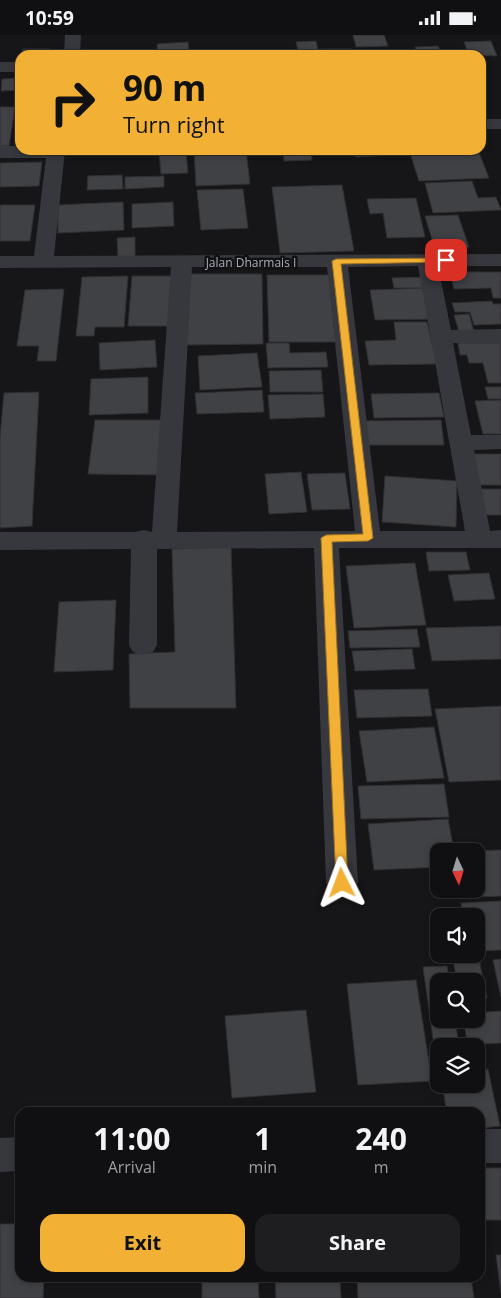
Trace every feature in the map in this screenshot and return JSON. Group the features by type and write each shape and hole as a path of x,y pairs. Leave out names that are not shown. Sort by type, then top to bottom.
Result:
{"street":[{"path":"72,50 73,35"},
{"path":"0,67 15,67"},
{"path":"486,124 501,123"},
{"path":"0,152 15,152"},
{"path":"43,262 56,155"},
{"name":"Jalan Dharmais I","path":"0,262 182,263 501,260"},
{"path":"336,261 368,538"},
{"path":"0,541 326,538 495,540 462,443 427,261"},
{"path":"143,645 182,263"},
{"path":"443,337 501,336"},
{"path":"462,443 501,442"},
{"path":"326,538 342,883"},
{"path":"485,1146 501,1145"},
{"path":"0,1155 15,1154"}],"building":[{"path":"353,35 384,35 388,46 356,47"},
{"path":"316,41 318,50 298,50 296,42"},
{"path":"491,41 497,56 486,56 486,50 467,50 464,42"},
{"path":"188,42 189,50 158,50 157,44"},
{"path":"438,46 440,50 416,50 415,47"},
{"path":"23,49 50,49 50,50"},
{"path":"321,49 352,50 321,50"},
{"path":"15,78 15,90 1,91 2,79"},
{"path":"0,107 15,107 9,146 0,146"},
{"path":"159,155 186,155 188,173 161,174"},
{"path":"194,155 247,155 250,184 196,186"},
{"path":"283,155 312,155 312,160 284,161"},
{"path":"356,155 389,155 356,157"},
{"path":"411,155 480,155 489,178 419,181"},
{"path":"42,162 39,186 0,187 0,163"},
{"path":"122,175 123,189 87,190 88,176"},
{"path":"164,176 164,187 125,189 125,177"},
{"path":"472,181 478,198 496,197 501,210 433,213 425,183"},
{"path":"342,185 354,251 280,253 272,187"},
{"path":"243,189 248,228 201,230 197,190"},
{"path":"416,198 425,237 387,238 383,213 370,214 367,199"},
{"path":"123,202 124,230 58,233 58,205"},
{"path":"173,202 174,226 132,228 132,204"},
{"path":"0,205 35,205 30,241 0,241"},
{"path":"458,215 469,247 435,249 425,216"},
{"path":"135,237 135,258 118,258 117,238"},
{"path":"450,272 501,272 501,298 493,298 491,288 454,289"},
{"path":"188,274 262,274 263,344 185,345"},
{"path":"267,275 333,275 338,342 269,342"},
{"path":"128,276 124,327 95,327 94,336 76,336 82,277"},
{"path":"132,276 175,276 173,326 128,326"},
{"path":"426,277 428,288 394,288 392,278"},
{"path":"428,288 434,319 375,320 370,290"},
{"path":"64,289 56,361 37,361 39,346 17,346 25,290"},
{"path":"492,301 493,304 501,304 501,324 474,325 470,312 455,312 452,303"},
{"path":"469,314 474,332 459,332 454,315"},
{"path":"394,322 427,322 437,364 369,365 365,341 396,340"},
{"path":"155,340 157,367 100,370 99,343"},
{"path":"266,343 289,343 290,353 326,352 328,367 268,368"},
{"path":"458,343 501,343 501,383 488,383 483,363 469,363 467,355 460,355"},
{"path":"257,353 262,387 200,390 198,356"},
{"path":"321,370 323,392 270,392 269,371"},
{"path":"148,377 148,413 89,415 91,379"},
{"path":"485,387 501,387 501,399 488,399"},
{"path":"262,390 264,412 197,414 195,393"},
{"path":"39,392 32,526 0,528 0,437 4,393"},
{"path":"439,393 444,417 374,418 371,394"},
{"path":"323,394 325,417 270,419 268,395"},
{"path":"501,400 501,434 483,434 475,401"},
{"path":"95,420 166,420 162,475 88,474"},
{"path":"441,420 444,445 364,445 362,421"},
{"path":"474,454 501,454 501,485 479,485"},
{"path":"301,472 307,512 269,514 265,474"},
{"path":"345,473 350,509 312,510 307,474"},
{"path":"385,476 457,481 456,527 382,522"},
{"path":"479,489 501,489 501,515 484,515"},
{"path":"231,547 236,708 130,708 129,654 175,652 172,549"},
{"path":"426,552 466,552 470,570 429,571"},
{"path":"415,563 426,625 354,628 346,566"},
{"path":"489,573 495,599 454,601 448,575"},
{"path":"116,600 113,670 54,672 59,602"},
{"path":"501,626 501,659 432,661 426,628"},
{"path":"417,629 420,647 350,648 348,631"},
{"path":"412,649 415,669 355,671 352,651"},
{"path":"428,689 432,716 357,718 354,690"},
{"path":"501,706 501,780 449,782 435,709"},
{"path":"434,727 444,778 367,782 359,731"},
{"path":"444,784 449,817 361,819 358,786"},
{"path":"448,819 452,843 430,843 430,867 374,870 368,824"},
{"path":"501,850 501,896 485,897 485,851"},
{"path":"501,901 501,950 485,951 485,908 462,908 461,903"},
{"path":"501,959 501,997 493,960"},
{"path":"454,963 480,963 482,973 455,973"},
{"path":"447,966 448,973 430,973 430,1017 423,967"},
{"path":"416,980 430,1068 430,1081 358,1085 347,984"},
{"path":"306,1010 316,1092 232,1098 225,1016"},
{"path":"501,1011 501,1043 485,1044 485,1038 467,1038 465,1028 485,1028 485,1012"},
{"path":"432,1028 456,1028 458,1038 433,1038"},
{"path":"485,1069 488,1069 500,1126 485,1128 485,1107 446,1107 444,1093 485,1093"},
{"path":"485,1168 501,1168 501,1220 485,1220"},
{"path":"0,1224 15,1224 15,1282 44,1282 43,1298 0,1298"},
{"path":"496,1255 501,1255 501,1293"},
{"path":"202,1282 258,1282 259,1298 202,1298"},
{"path":"275,1282 340,1282 341,1298 276,1298"},
{"path":"357,1282 472,1282 474,1298 358,1298"}],"route":[{"path":"342,883 326,538 368,538 336,261 446,260"}]}
